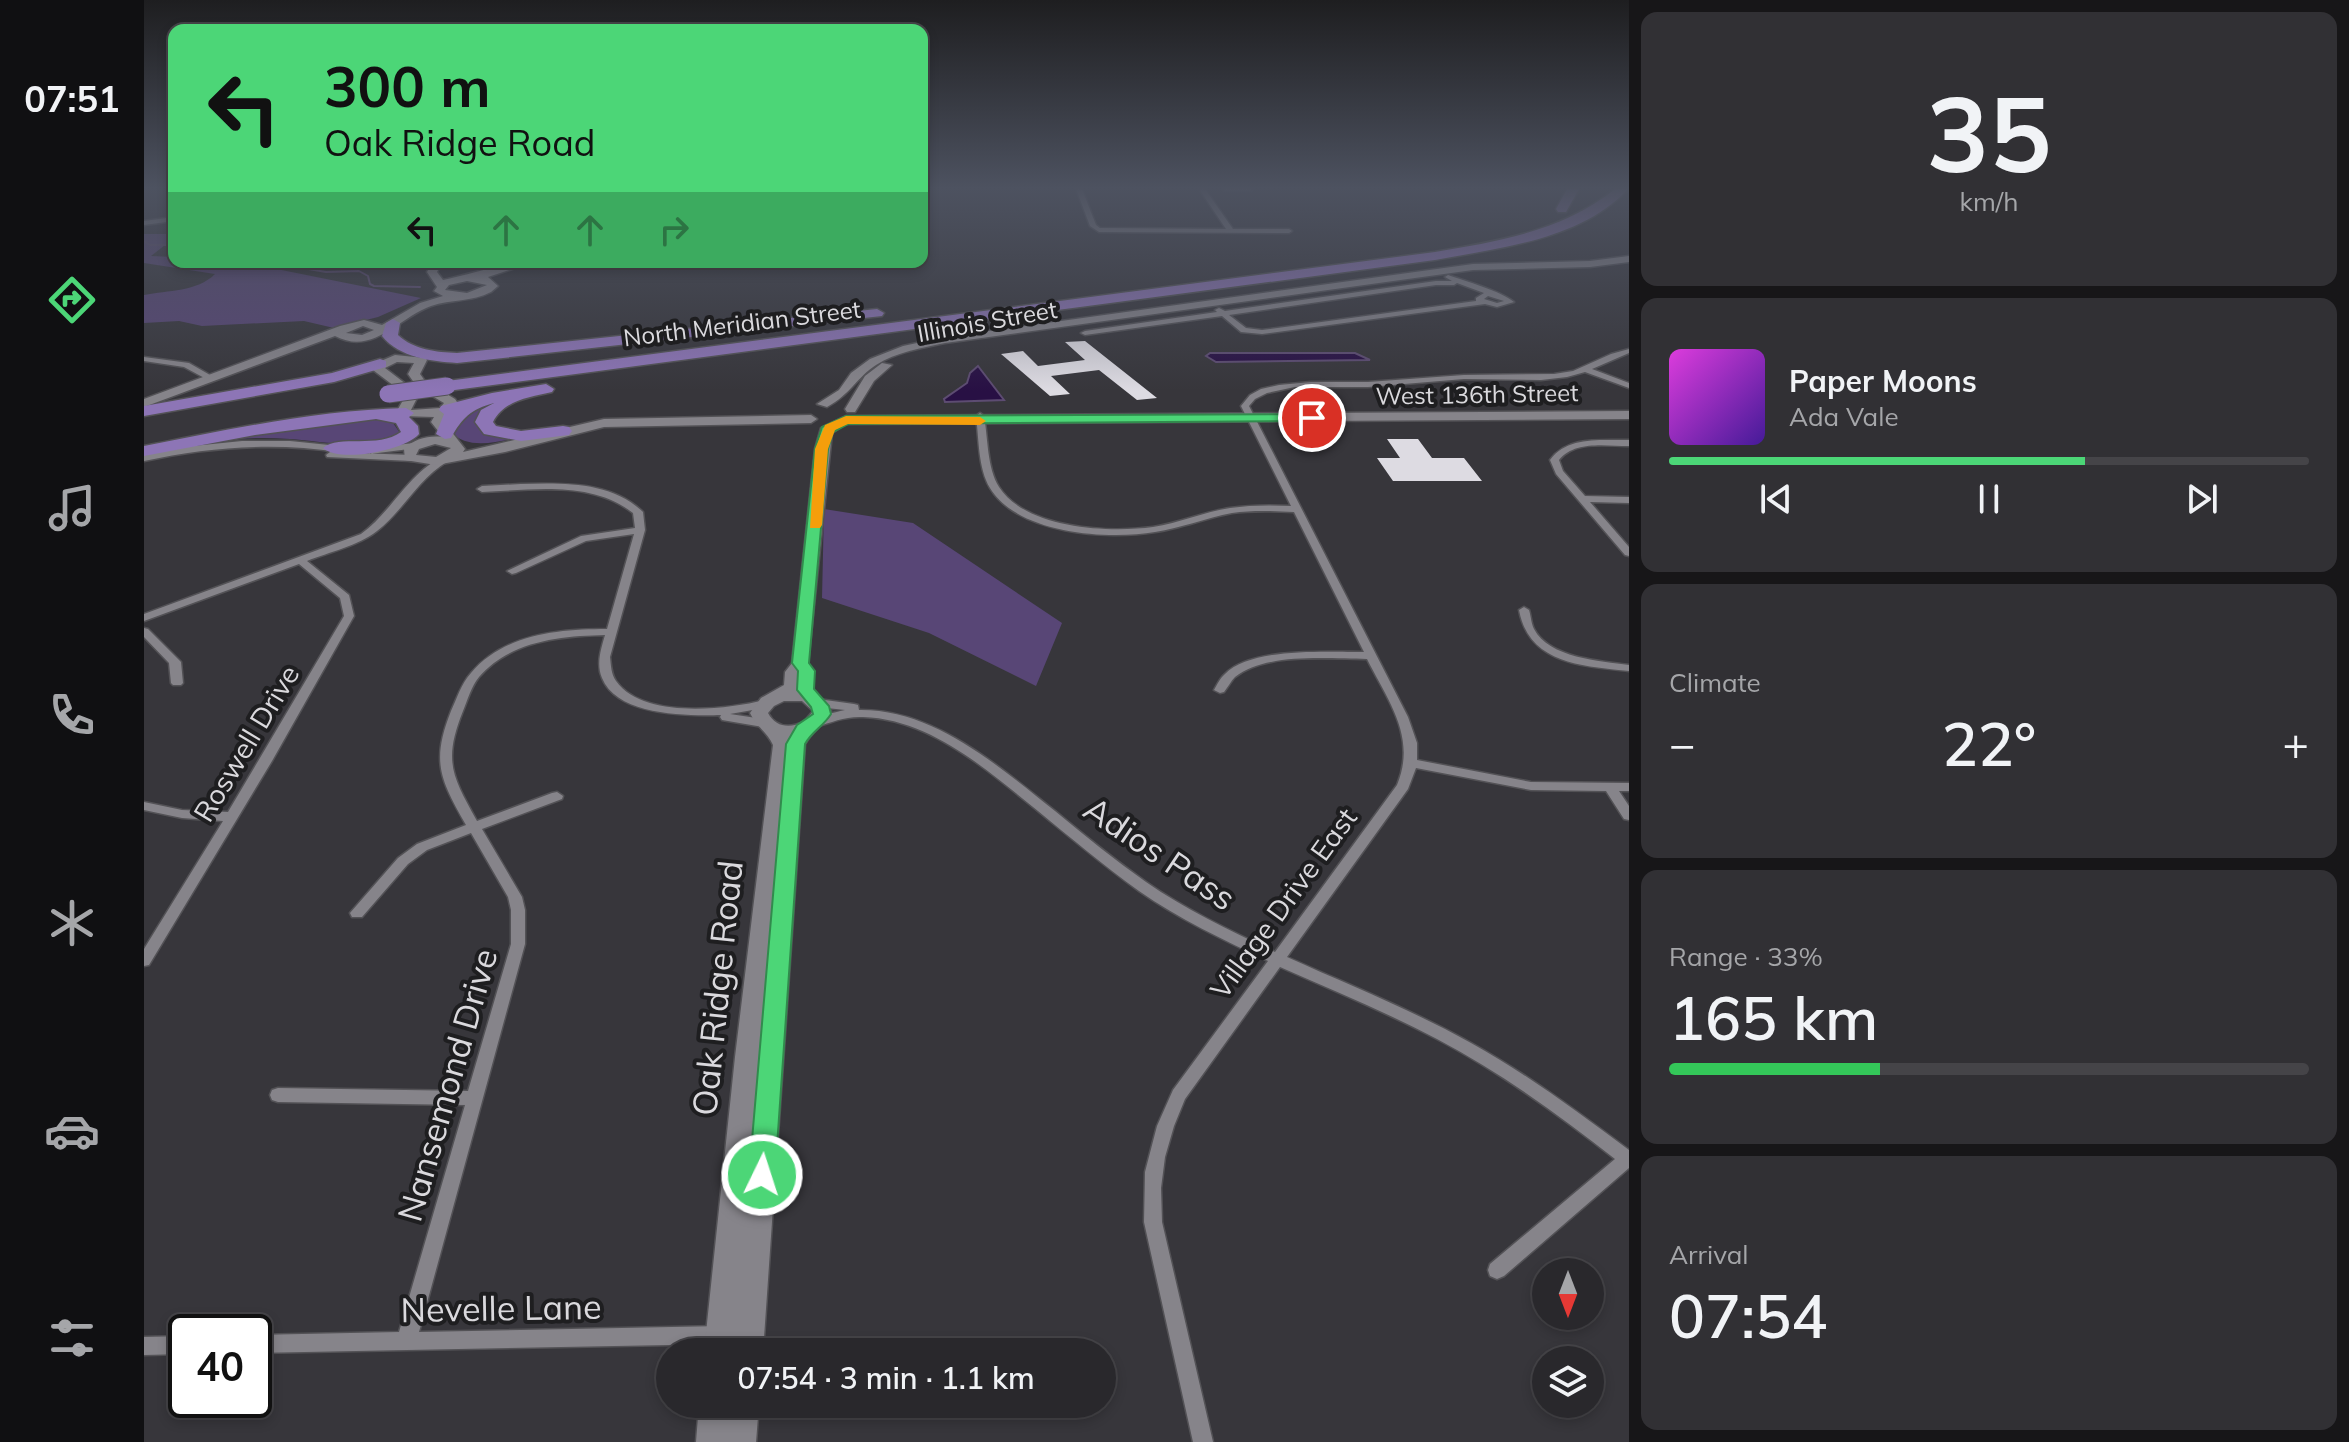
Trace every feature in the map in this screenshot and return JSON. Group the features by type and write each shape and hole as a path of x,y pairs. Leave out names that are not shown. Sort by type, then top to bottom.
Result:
{"highway":[{"path":"446,411 478,401 988,310 1368,256"},
{"name":"North Meridian Street","path":"144,424 442,380 1431,256"},
{"path":"385,328 391,340 423,353 453,358 953,305 988,310"},
{"path":"421,360 453,362 502,354"},
{"path":"144,411 339,376 377,355"},
{"path":"563,431 506,435 490,430 484,420 490,410 505,401 567,385"},
{"name":"North Meridian Street","path":"144,439 383,388"},
{"path":"451,440 452,416 478,401"},
{"path":"144,451 329,419 379,412 407,414"},
{"path":"329,419 386,416 401,419 411,429 403,440 385,446 332,448"}],"street":[{"name":"Illinois Street","path":"847,415 877,371 895,360 918,352 1451,280 1500,269 1629,262"},
{"name":"Illinois Street","path":"821,404 843,393 855,376 874,361 907,348 945,340 1473,267 1629,262"},
{"path":"434,268 432,272 440,288 460,296"},
{"path":"439,268 445,275 493,283"},
{"path":"144,403 341,330 386,319 440,288 511,268"},
{"path":"144,359 176,365 175,369 196,377 213,377 273,363 325,343 352,339 385,328 433,301 484,292 501,277 525,268"},
{"path":"1451,280 1465,282 1510,302 1501,305 1480,300 1451,280"},
{"path":"1085,333 1218,310 1244,330 1262,332 1480,300 1493,295"},
{"path":"364,323 385,328"},
{"path":"385,328 380,341 421,360"},
{"path":"341,330 339,335 352,339 377,355 421,360"},
{"path":"1629,351 1587,370 1544,377 1462,377 1384,384 1272,388 1251,396 1245,406 1407,726 1412,763 1531,786 1629,787"},
{"path":"377,355 379,370 406,386 413,394 404,409 424,431 413,452 414,470 409,487"},
{"path":"144,618 370,533 429,468 457,452 437,422 450,401 430,391 415,377 414,372 421,360"},
{"path":"1587,370 1629,386"},
{"path":"728,421 821,404 838,404 847,415"},
{"path":"821,404 806,412 822,449"},
{"path":"407,414 427,415 446,411"},
{"name":"West 136th Street","path":"847,415 980,418 1629,412"},
{"path":"144,458 228,444 280,444 413,452 427,462 616,422 812,420 847,415"},
{"path":"773,700 793,685 794,672 800,663 822,449 827,430 847,415"},
{"path":"980,418 990,476 998,493 1020,510 1058,524 1095,531 1132,532 1165,528 1235,510 1296,509"},
{"path":"280,444 341,456 413,452 435,440 484,446 535,439"},
{"path":"1629,443 1576,445 1556,456 1555,468 1629,553"},
{"path":"482,489 575,488 606,493 630,503 638,512 640,530 603,665 604,672 616,688 648,707 680,713 707,713 796,695 814,701"},
{"path":"1583,499 1629,500"},
{"path":"512,571 584,538 640,530"},
{"name":"Roswell Drive","path":"144,961 349,616 345,597 300,560"},
{"path":"1524,610 1524,624 1530,636 1549,649 1574,658 1629,668"},
{"path":"144,631 175,662 177,683"},
{"name":"Nansemond Drive","path":"406,1342 515,963 519,927 515,897 452,784 445,759 451,724 474,676 496,657 533,640 575,632 611,632"},
{"path":"1220,690 1229,674 1257,663 1293,657 1371,656"},
{"path":"800,663 806,671 806,690 814,701"},
{"name":"Oak Ridge Road","path":"721,1338 747,1057 782,745 759,713 773,700"},
{"name":"Oak Ridge Road","path":"748,1338 794,800 795,748 822,714 814,701"},
{"name":"Adios Pass","path":"814,701 911,723 957,745 1132,879 1174,907 1443,1036 1510,1075 1629,1159"},
{"path":"707,713 769,726 810,726"},
{"name":"Adios Pass","path":"810,726 837,715 868,713"},
{"name":"Village Drive East","path":"1203,1442 1156,1237 1150,1194 1155,1151 1179,1095 1403,786 1412,763"},
{"path":"1610,787 1629,816"},
{"path":"357,913 411,854 475,825 557,796"},
{"path":"144,806 182,814 231,817"},
{"path":"278,1095 474,1098"},
{"path":"1497,1270 1629,1159"},
{"name":"Nevelle Lane","path":"272,1344 656,1344"},
{"path":"144,1346 168,1345"},
{"path":"711,1442 713,1418"},
{"path":"741,1442 743,1418"}],"shaded area":[{"path":"144,256 168,257 168,267 144,263"},
{"path":"176,268 271,268 421,298 378,317 334,328 304,321 202,326 179,321 144,323 144,295 191,287 215,274"},
{"path":"1210,353 1355,353 1370,360 1216,362 1206,356"},
{"path":"978,366 1004,400 945,402 944,399 967,383 970,373"},
{"path":"510,397 479,419 513,439 471,442 456,437 450,431 456,416"},
{"path":"374,418 393,423 400,433 389,439 362,444 273,438 221,440"},
{"path":"824,509 913,523 1062,623 1036,686 929,633 822,598"}],"building":[{"path":"1085,341 1157,398 1137,400 1099,370 1051,376 1070,394 1050,396 1001,354 1023,351 1038,366 1085,360 1065,342"},
{"path":"1387,439 1418,439 1432,458 1464,458 1482,481 1393,481 1377,458 1400,458"}],"waterway":[{"path":"302,268 326,272 359,271 368,276 370,284 374,286 420,287"}],"slow traffic":[{"path":"815,525 822,449 830,428 846,420 980,421"}],"route":[{"path":"762,1175 796,744 804,729 816,723 822,714 820,706 806,690 806,671 800,663 822,449 827,430 846,420 1312,418"}]}
